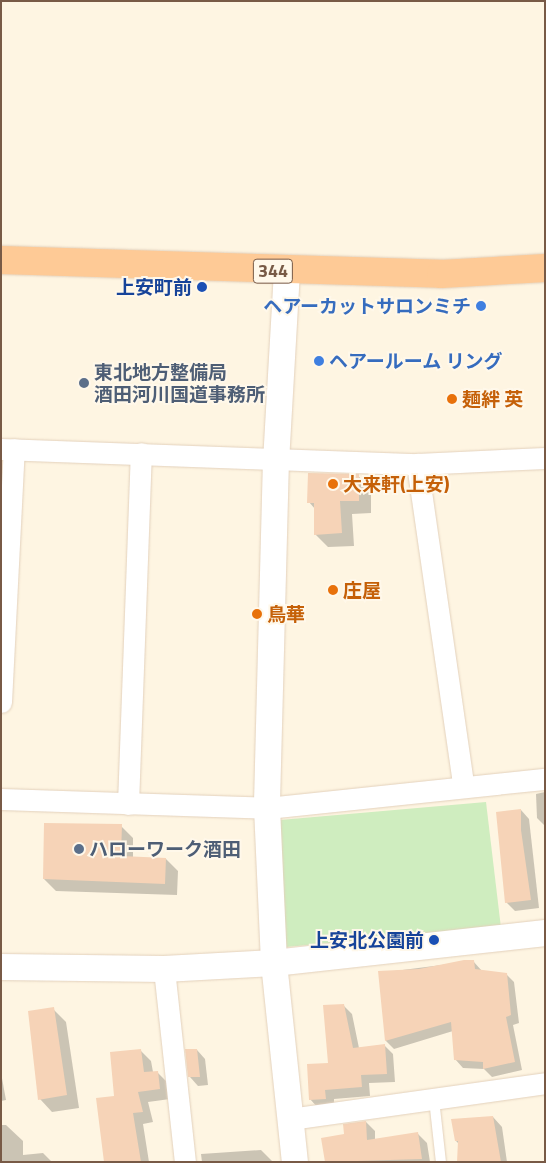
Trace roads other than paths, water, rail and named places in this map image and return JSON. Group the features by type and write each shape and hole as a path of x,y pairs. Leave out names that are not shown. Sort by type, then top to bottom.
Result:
{"highway":[{"name":"344","path":"1,260 287,271 441,274 545,268"}],"street":[{"path":"287,271 276,459 267,808 274,963 295,1162"},
{"path":"1,702 8,449 417,464 545,458"},
{"path":"128,804 141,453"},
{"path":"417,464 463,785"},
{"path":"1,799 267,808 463,785 545,779"},
{"path":"1,967 164,969 274,963 545,933"},
{"path":"164,969 185,1162"},
{"path":"290,1119 545,1083"}],"lane":[{"path":"434,1099 441,1162"}],"place":[{"name":"上安町前","path":"202,287"},
{"name":"ヘアーカットサロンミチ","path":"481,306"},
{"name":"ヘアールーム リング","path":"319,361"},
{"name":"東北地方整備局 酒田河川国道事務所","path":"84,383"},
{"name":"麺絆 英","path":"452,399"},
{"name":"大来軒(上安)","path":"333,484"},
{"name":"庄屋","path":"333,590"},
{"name":"鳥華","path":"257,614"},
{"name":"ハローワーク酒田","path":"79,849"},
{"name":"上安北公園前","path":"434,940"}]}
